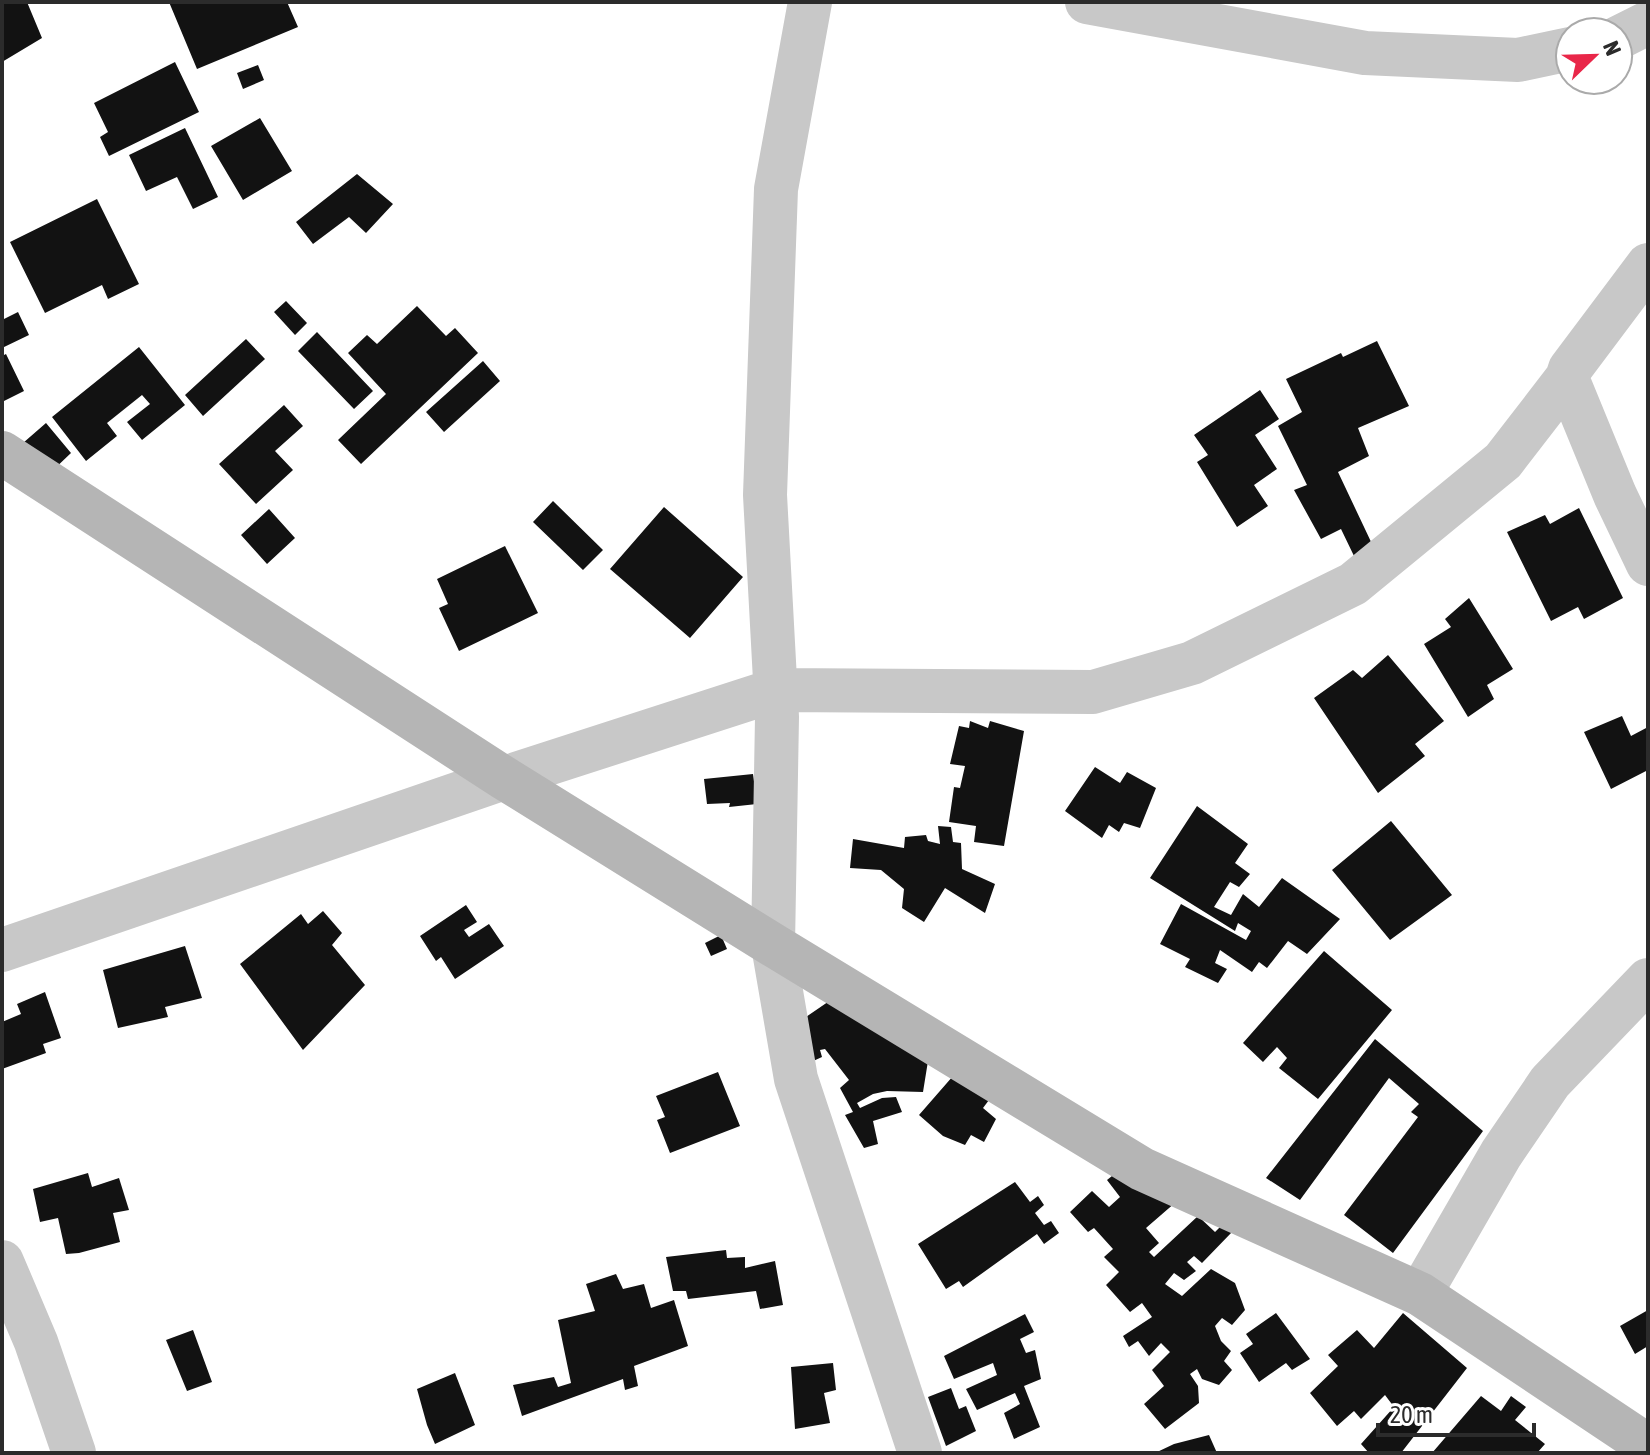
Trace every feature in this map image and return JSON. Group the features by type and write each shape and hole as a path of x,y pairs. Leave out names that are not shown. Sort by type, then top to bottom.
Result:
{"street":[{"path":"810,2 776,189 765,495 777,717 773,945 796,1079 920,1453"},
{"path":"1087,2 1365,53 1518,60 1554,52"},
{"path":"2,950 504,778 776,690 1093,692 1192,663 1353,584 1503,461 1648,265"},
{"path":"1567,378 1615,495 1648,564"},
{"path":"2,453 504,778 1142,1169 1420,1294 1648,1446"},
{"path":"1420,1294 1501,1154 1550,1082 1648,980"},
{"path":"2,1262 36,1342 74,1453"}],"building":[{"path":"2,2 27,2 42,38 2,62"},
{"path":"169,2 287,2 298,27 197,69"},
{"path":"175,62 199,112 109,156 100,137 108,132 94,103"},
{"path":"258,65 264,80 243,89 237,73"},
{"path":"260,118 292,171 243,200 211,146"},
{"path":"185,128 218,197 193,209 177,177 146,191 129,155"},
{"path":"357,174 393,204 366,233 349,217 313,244 296,222"},
{"path":"97,199 139,284 108,299 102,285 45,313 10,242"},
{"path":"286,301 307,323 295,335 274,312"},
{"path":"417,306 446,336 455,328 478,353 361,464 338,440 386,394 348,353 367,335 377,344"},
{"path":"18,312 29,335 2,348 2,320"},
{"path":"317,332 373,391 354,409 298,351"},
{"path":"246,339 265,359 203,416 185,395"},
{"path":"1377,341 1409,406 1358,428 1369,456 1338,472 1373,546 1354,556 1341,529 1321,539 1294,490 1307,485 1278,426 1302,412 1286,379 1341,353 1343,357"},
{"path":"139,347 185,405 142,440 127,422 150,404 142,395 107,423 117,436 86,461 52,417"},
{"path":"6,354 24,391 2,402 2,356"},
{"path":"483,361 500,381 444,432 426,412"},
{"path":"1260,390 1279,419 1255,435 1277,469 1254,485 1268,506 1237,527 1197,462 1208,455 1194,435"},
{"path":"284,405 303,426 275,451 293,470 256,504 219,464"},
{"path":"46,423 71,453 50,473 23,443"},
{"path":"553,501 603,550 583,570 533,522"},
{"path":"664,507 743,577 690,638 610,569"},
{"path":"1579,508 1623,598 1584,619 1578,607 1551,621 1507,532 1545,515 1550,524"},
{"path":"269,509 295,538 267,564 241,535"},
{"path":"505,546 538,613 459,651 439,608 448,604 437,579"},
{"path":"1469,598 1513,669 1487,685 1494,699 1468,717 1424,644 1451,627 1445,619"},
{"path":"1388,655 1444,721 1415,744 1425,756 1378,793 1314,698 1353,670 1362,678"},
{"path":"1622,716 1631,736 1648,727 1648,770 1611,789 1584,732"},
{"path":"970,721 988,728 990,721 1024,731 1004,846 974,842 976,826 949,822 954,787 960,788 965,766 950,764 959,726 969,728"},
{"path":"1095,767 1120,783 1127,772 1156,788 1140,828 1124,823 1119,832 1109,825 1102,838 1065,811"},
{"path":"753,774 757,804 729,807 730,803 707,804 704,779"},
{"path":"1197,806 1248,844 1235,863 1250,874 1239,887 1230,882 1214,907 1231,915 1243,894 1259,907 1282,878 1340,919 1307,954 1288,941 1267,968 1259,962 1252,972 1220,950 1215,963 1227,969 1218,983 1185,967 1190,959 1160,944 1181,904 1246,940 1251,931 1238,923 1235,931 1150,878"},
{"path":"1391,821 1452,895 1390,940 1332,870"},
{"path":"938,826 951,827 953,842 961,843 962,869 995,884 985,913 945,888 924,922 902,908 904,889 881,870 850,868 853,839 904,848 905,837 926,835 928,841 940,844"},
{"path":"466,905 477,922 464,930 469,937 489,924 504,946 455,979 441,957 436,961 420,936"},
{"path":"323,911 342,933 332,945 365,985 303,1050 240,964 301,914 308,924"},
{"path":"721,935 727,949 711,956 705,943"},
{"path":"185,946 202,998 165,1007 168,1017 118,1028 103,970"},
{"path":"1324,951 1392,1010 1318,1099 1279,1068 1287,1058 1277,1047 1263,1062 1243,1043"},
{"path":"45,992 61,1038 43,1044 46,1053 2,1069 2,1022 21,1014 17,1004"},
{"path":"841,993 928,1061 923,1092 887,1091 873,1094 857,1103 860,1108 882,1098 896,1097 902,1112 873,1121 878,1144 864,1148 845,1115 853,1112 840,1088 849,1080 825,1049 820,1050 822,1057 811,1062 803,1019"},
{"path":"1375,1039 1483,1131 1393,1253 1344,1215 1418,1117 1411,1112 1419,1104 1389,1078 1300,1200 1266,1178"},
{"path":"718,1072 740,1126 670,1153 657,1120 665,1117 656,1096"},
{"path":"953,1076 989,1100 983,1108 996,1119 984,1142 971,1135 965,1145 943,1136 919,1115"},
{"path":"1117,1172 1176,1202 1146,1228 1159,1243 1149,1252 1154,1257 1198,1216 1215,1232 1225,1222 1233,1231 1202,1263 1194,1256 1187,1262 1196,1271 1184,1280 1174,1273 1165,1284 1182,1296 1211,1269 1235,1283 1245,1310 1232,1325 1222,1318 1215,1326 1221,1341 1231,1351 1224,1361 1232,1370 1219,1385 1202,1379 1197,1369 1190,1374 1198,1386 1199,1403 1165,1429 1144,1404 1164,1386 1152,1370 1170,1352 1161,1343 1149,1356 1138,1341 1129,1347 1123,1336 1152,1317 1142,1303 1130,1312 1106,1285 1119,1272 1104,1257 1113,1249 1094,1228 1088,1232 1070,1212 1092,1191 1109,1207 1120,1197 1107,1180"},
{"path":"88,1173 92,1187 119,1178 129,1210 113,1213 120,1242 66,1254 58,1218 40,1222 33,1189"},
{"path":"1015,1182 1030,1202 1038,1196 1044,1205 1035,1213 1044,1225 1051,1221 1059,1233 1044,1244 1037,1234 963,1287 959,1281 946,1289 918,1244"},
{"path":"726,1250 727,1258 745,1257 745,1268 775,1261 783,1305 760,1309 756,1291 688,1299 686,1291 673,1291 666,1257"},
{"path":"616,1274 623,1289 644,1284 651,1308 674,1300 688,1346 634,1366 638,1386 625,1390 623,1379 522,1416 513,1385 554,1377 558,1387 571,1383 558,1320 595,1311 586,1284"},
{"path":"1648,1310 1648,1346 1635,1354 1620,1326"},
{"path":"1276,1313 1310,1359 1292,1370 1286,1363 1259,1382 1240,1353 1253,1344 1246,1334"},
{"path":"1403,1313 1467,1368 1401,1453 1369,1453 1361,1444 1394,1407 1385,1395 1361,1419 1354,1411 1337,1426 1310,1393 1338,1366 1328,1355 1357,1330 1374,1348"},
{"path":"1025,1314 1034,1332 1020,1339 1026,1353 1035,1350 1041,1379 1024,1386 1040,1427 1014,1439 1004,1413 1020,1404 1015,1393 977,1410 966,1389 997,1375 993,1363 954,1379 944,1356"},
{"path":"193,1330 212,1382 187,1391 166,1340"},
{"path":"833,1363 836,1390 824,1393 830,1423 795,1429 791,1367"},
{"path":"455,1373 475,1425 435,1444 417,1389"},
{"path":"951,1388 959,1409 966,1406 976,1431 946,1446 928,1397"},
{"path":"1481,1396 1501,1411 1511,1396 1526,1407 1515,1420 1545,1444 1537,1453 1432,1453"},
{"path":"1209,1435 1217,1453 1155,1453 1174,1444"}]}
